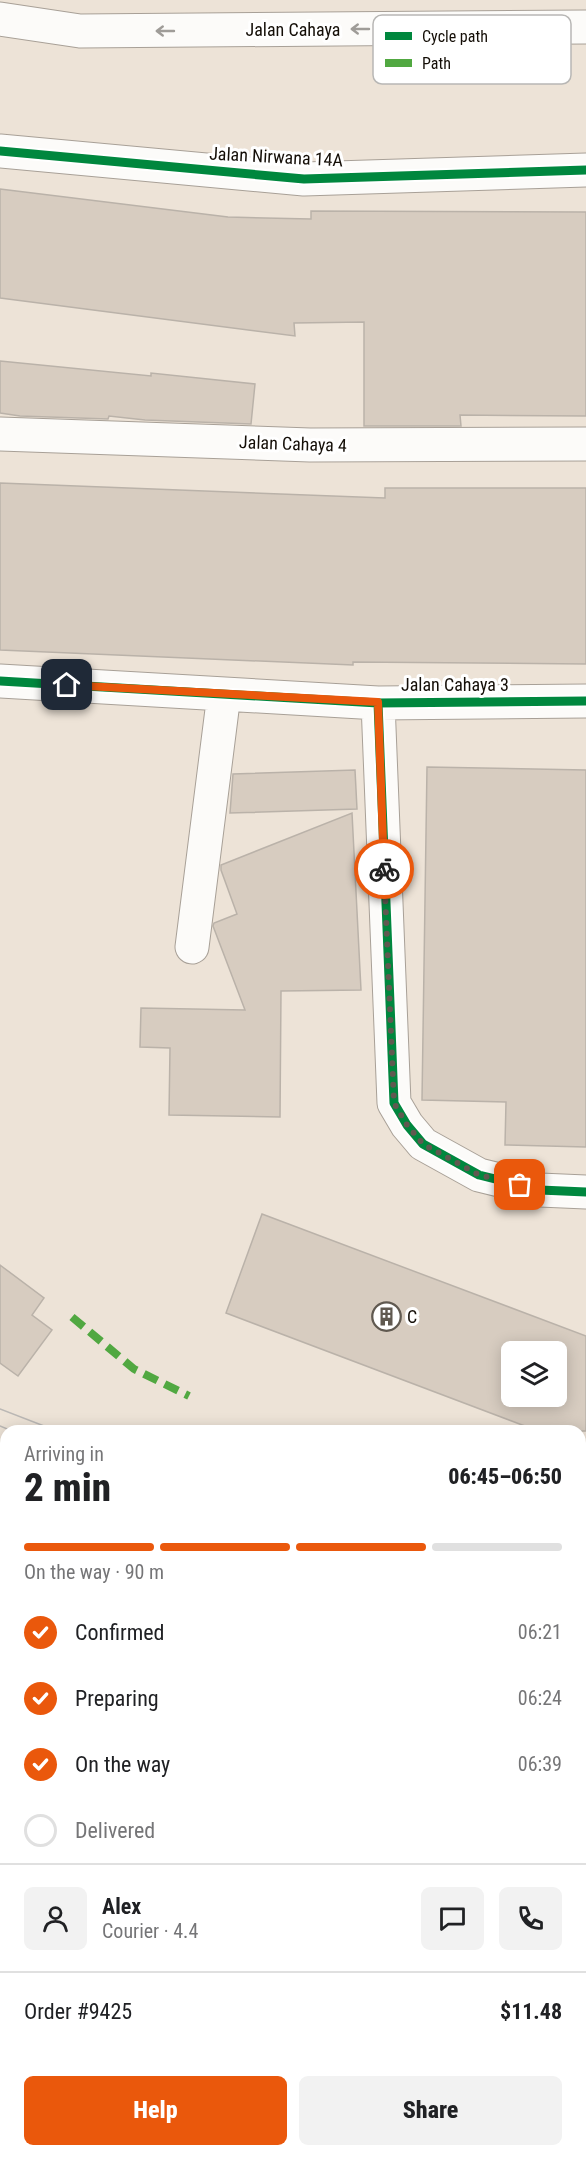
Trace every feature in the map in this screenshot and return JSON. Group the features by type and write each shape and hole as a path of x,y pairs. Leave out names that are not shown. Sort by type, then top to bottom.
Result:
{"street":[{"name":"Jalan Cahaya","path":"0,19 80,31 373,29"},
{"name":"Jalan Cahaya","path":"571,27 586,27"},
{"name":"Jalan Nirwana 14A","path":"0,151 304,179 586,170"},
{"name":"Jalan Cahaya 4","path":"0,434 310,445 586,444"},
{"name":"Jalan Cahaya 3","path":"0,681 378,702 586,701"},
{"path":"192,947 224,694"},
{"path":"378,702 394,1103 407,1125 423,1144 479,1175 540,1190 586,1192"}],"building":[{"path":"0,189 228,217 311,219 311,211 586,212 586,416 460,415 461,426 364,426 364,322 294,323 295,336 0,298"},
{"path":"0,361 255,384 251,424 145,420 109,416 108,419 20,416 0,413"},
{"path":"0,483 385,498 385,488 586,488 586,664 353,662 353,665 0,650"},
{"path":"427,767 586,770 586,1147 505,1145 506,1102 422,1100"},
{"path":"355,770 357,809 230,813 233,774"},
{"path":"352,813 361,990 281,991 280,1117 169,1115 170,1048 140,1047 141,1008 245,1010 213,926 214,923 237,914 221,865"},
{"name":"C","path":"262,1214 586,1336 586,1425 522,1425 226,1313"},
{"path":"0,1265 44,1298 32,1315 52,1330 18,1376 0,1363"}],"tram line":[{"path":"0,1409 41,1425"}],"marked path":[{"path":"72,1317 134,1369 189,1396"}],"cycle path":[{"path":"0,151 304,179 586,170"},
{"path":"0,681 378,703 586,701"},
{"path":"378,703 394,1103 407,1125 423,1144 479,1175 540,1190 586,1192"}],"way so far":[{"path":"384,869 394,1103 407,1125 423,1144 479,1175 520,1185"}],"place":[{"name":"C","path":"386,1317"}],"route":[{"path":"67,685 378,702 384,869"}]}
